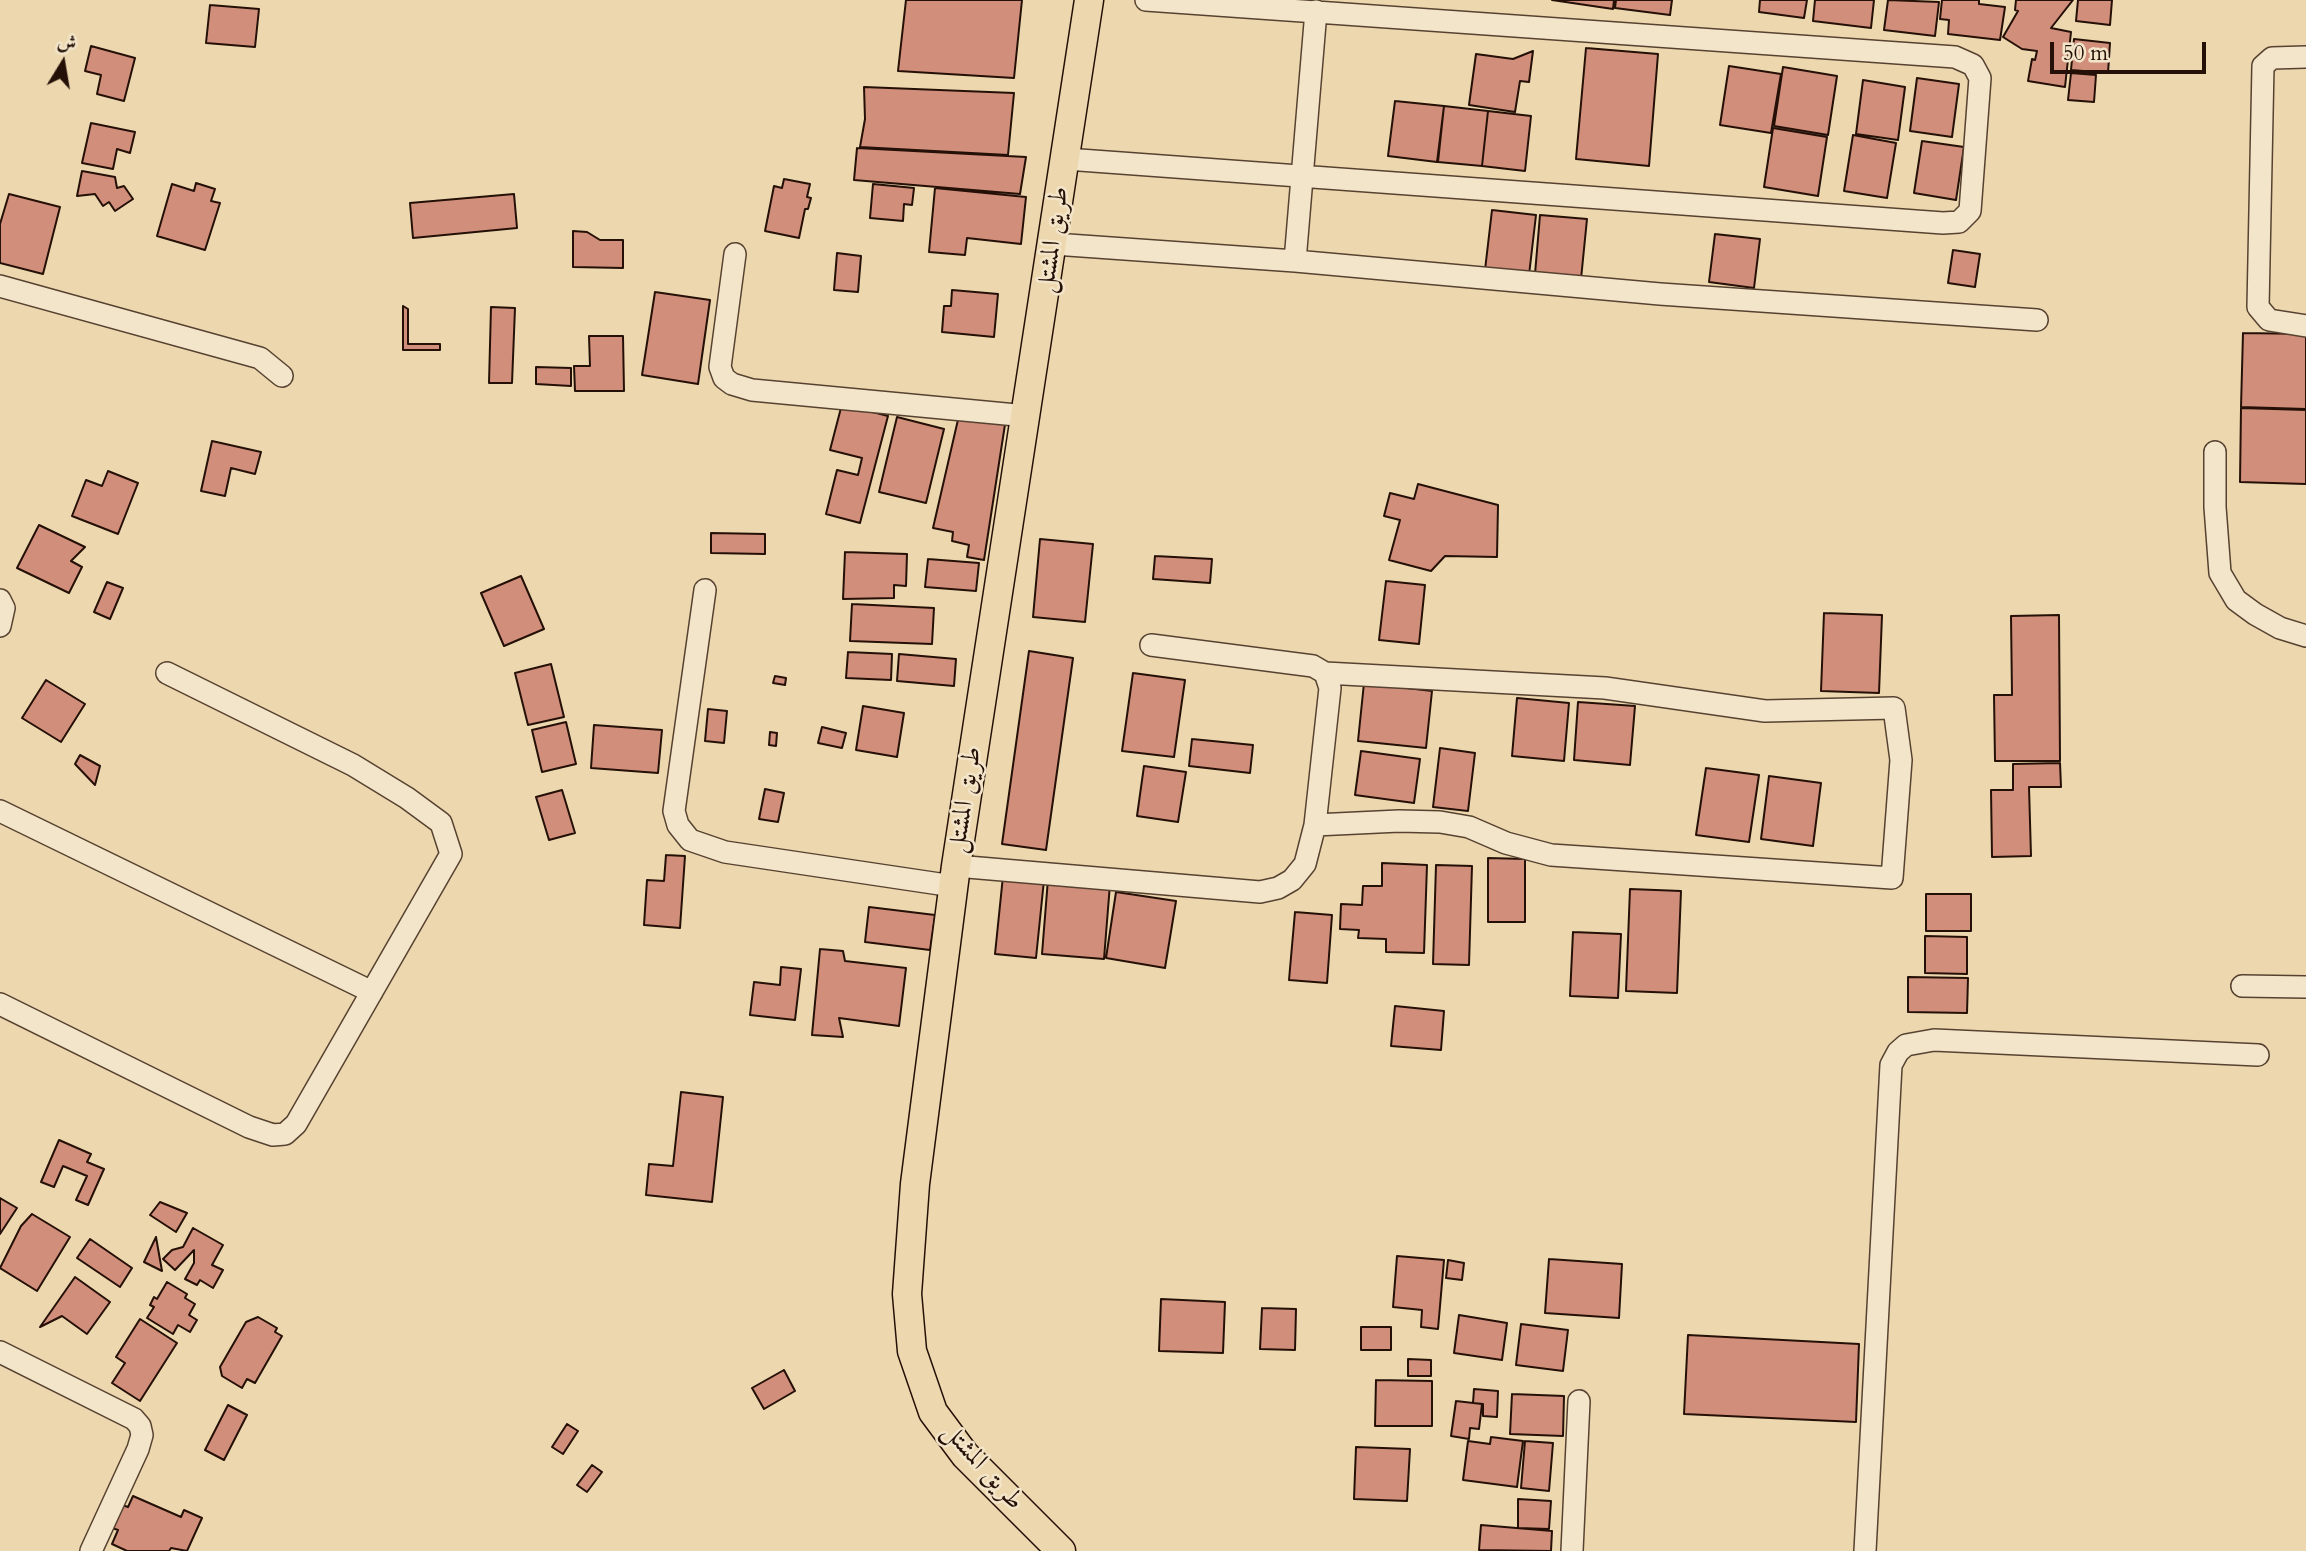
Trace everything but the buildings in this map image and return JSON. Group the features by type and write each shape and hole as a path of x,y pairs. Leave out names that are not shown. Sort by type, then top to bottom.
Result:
{"main road":[{"name":"طريق المشتل","path":"1061,1551 965,1455 933,1412 912,1351 908,1294 915,1184 955,876 1054,244 1089,0"}],"street":[{"path":"1066,159 1301,174 1943,223 1959,222 1970,211 1980,78 1973,65 1955,57 1146,0"},
{"path":"1296,261 1316,11"},
{"path":"2306,57 2272,58 2263,66 2258,307 2269,320 2306,326"},
{"path":"1054,244 1296,261 1660,294 2037,320"},
{"path":"735,254 720,367 724,378 732,384 752,390 1027,416"},
{"path":"0,286 260,358 282,376"},
{"path":"2215,452 2215,508 2220,573 2236,600 2245,607 2280,628 2306,636"},
{"path":"705,590 674,811 678,825 690,840 725,852 955,876 1260,892 1278,888 1292,880 1305,864 1315,825 1330,688 1325,673"},
{"path":"0,600 4,608 0,626"},
{"path":"1151,645 1313,666 1325,673 1605,688 1765,711 1894,709 1901,760 1892,878 1551,855 1506,843 1469,827 1440,822 1315,825"},
{"path":"0,1004 225,1115 273,1135 285,1134 296,1124 451,854 441,823 353,765 167,673"},
{"path":"0,811 372,992"},
{"path":"2242,986 2306,987"},
{"path":"1865,1551 1891,1065 1898,1052 1906,1045 1934,1040 2258,1055"},
{"path":"0,1352 134,1419 140,1426 142,1435 138,1449 91,1551"},
{"path":"1573,1551 1579,1402"}]}
